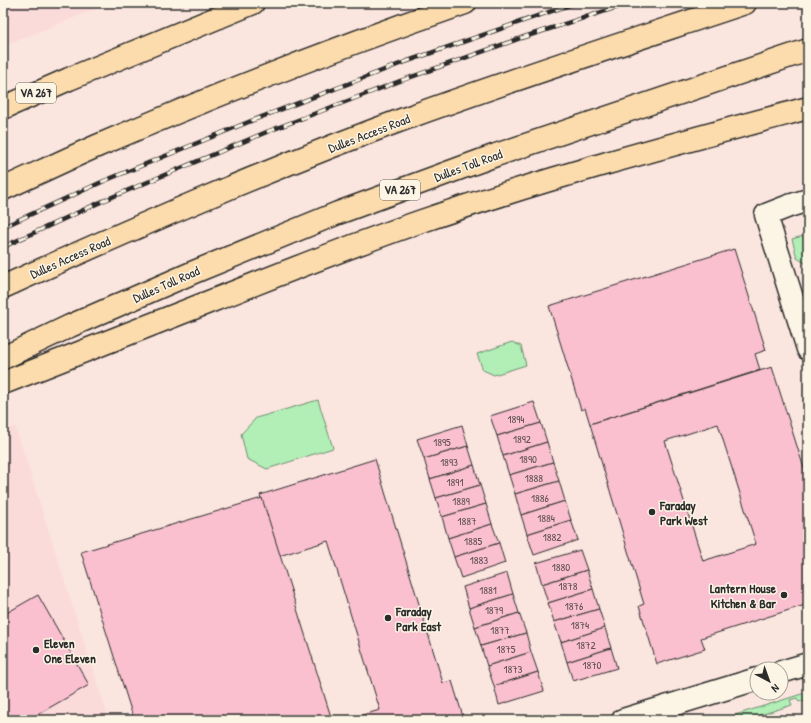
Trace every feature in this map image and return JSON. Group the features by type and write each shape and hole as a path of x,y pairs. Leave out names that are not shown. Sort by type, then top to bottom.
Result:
{"highway":[{"path":"69,79 224,3"},
{"name":"VA 267","path":"3,108 253,3"},
{"path":"3,189 97,147 257,80 464,3"},
{"name":"Dulles Access Road","path":"3,287 148,222 411,116 530,74 745,3"},
{"name":"Dulles Toll Road","path":"3,358 70,326 194,272 338,213 496,154 808,50"},
{"path":"3,383 344,249 420,221 583,169 808,108"}],"street":[{"path":"808,200 766,215 808,349"},
{"path":"789,670 808,664"},
{"path":"623,720 749,681"}],"shaded area":[{"path":"3,3 110,3 3,46"},
{"path":"15,426 109,720 3,720 3,432"}],"green space":[{"path":"803,236 808,252 808,272 805,263 797,258 792,239"},
{"path":"512,342 521,346 526,365 494,375 483,370 477,354"},
{"path":"318,400 333,448 267,469 247,459 241,434 256,418"},
{"path":"808,692 808,699 799,702 797,698 790,700 792,705 744,720 733,720 732,716 780,701 789,701 789,698"}],"building":[{"path":"734,249 766,350 755,354 760,370 590,424 585,408 581,410 549,306"},
{"name":"Faraday Park West","path":"772,367 808,481 808,604 701,638 705,649 657,664 639,606 644,604 590,424","holes":["718,424 756,544 703,561 665,441"]},
{"path":"534,402 541,423 497,436 490,416"},
{"path":"541,423 547,442 503,456 497,436"},
{"path":"462,425 468,446 424,459 417,439"},
{"path":"547,442 553,462 509,475 503,456"},
{"path":"468,446 474,465 430,479 424,459"},
{"name":"Faraday Park East","path":"375,459 443,683 452,681 464,720 344,720 380,710 328,541 279,556 260,495"},
{"path":"553,462 559,481 515,494 509,475"},
{"path":"474,465 480,485 436,498 430,479"},
{"path":"559,481 565,501 521,515 515,494"},
{"path":"480,485 486,504 442,517 436,498"},
{"path":"262,498 332,720 134,720 81,552"},
{"path":"565,501 571,520 527,534 521,515"},
{"path":"486,504 492,524 448,538 442,517"},
{"path":"571,520 578,540 534,555 527,534"},
{"path":"492,524 499,543 454,557 448,538"},
{"path":"499,543 505,563 461,578 454,557"},
{"path":"580,550 587,570 542,584 536,563"},
{"path":"587,570 593,589 548,603 542,584"},
{"path":"507,573 513,594 469,608 463,587"},
{"path":"593,589 599,609 554,622 548,603"},
{"path":"513,594 519,613 475,627 469,608"},
{"name":"Eleven One Eleven","path":"38,595 89,685 28,720 3,720 3,615"},
{"path":"599,609 605,628 561,642 554,622"},
{"path":"519,613 526,633 481,646 475,627"},
{"path":"605,628 611,648 567,662 561,642"},
{"path":"526,633 531,652 487,666 481,646"},
{"path":"611,648 617,668 573,681 567,662"},
{"path":"531,652 538,672 494,686 487,666"},
{"path":"538,672 544,691 499,705 494,686"}],"railway":[{"path":"3,227 104,181 251,121 405,62 575,3"},
{"path":"3,247 105,200 269,131 400,81 521,38 630,3"}],"place":[{"name":"Faraday Park West","path":"652,512"},
{"name":"Lantern House Kitchen & Bar","path":"784,595"},
{"name":"Faraday Park East","path":"388,618"},
{"name":"Eleven One Eleven","path":"36,650"}]}
